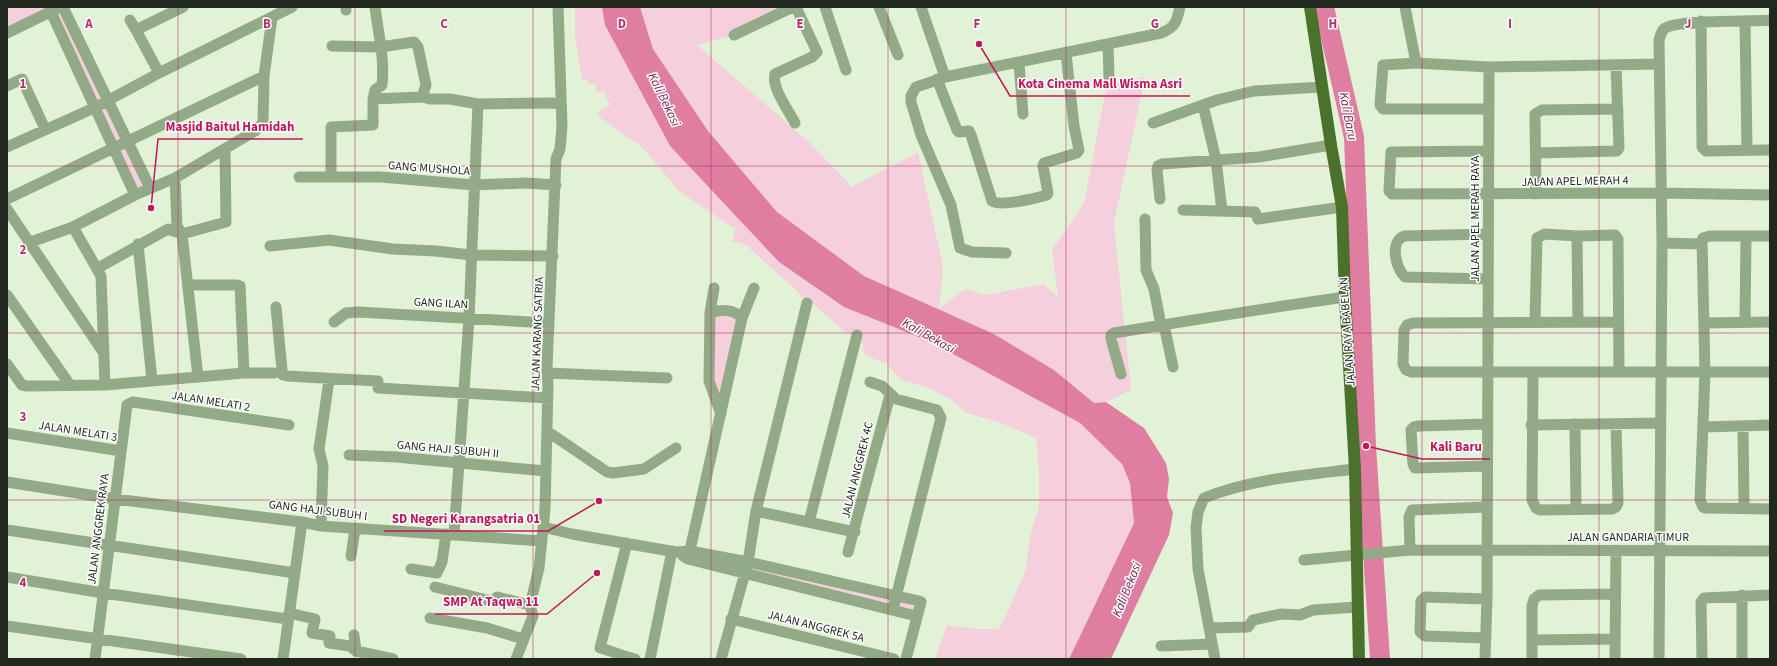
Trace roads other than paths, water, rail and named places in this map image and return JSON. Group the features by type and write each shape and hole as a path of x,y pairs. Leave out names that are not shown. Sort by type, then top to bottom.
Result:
{"main road":[{"name":"JALAN RAYA BABELAN","path":"1310,7 1331,146 1342,207 1345,297 1355,469 1360,659"}],"street":[{"path":"136,30 182,7"},
{"path":"7,147 94,108 159,73 292,7"},
{"path":"331,177 331,127 372,125 373,99 375,90 382,85 383,79 375,7"},
{"name":"JALAN KARANG SATRIA","path":"516,659 533,616 530,605 536,582 542,542 546,471 548,398 547,373 556,159 560,148 562,104 558,7"},
{"path":"734,35 793,7"},
{"path":"795,123 777,90 774,79 775,74 812,57 817,52 796,7"},
{"path":"825,7 846,70"},
{"path":"879,7 898,55"},
{"path":"921,7 957,130 959,132 969,131 971,135 992,201 1000,203 1016,202 1047,195 1048,193 1043,166 1044,163 1079,150 1074,126 1066,53"},
{"path":"1006,253 964,251 958,245 951,205 921,135 911,102 911,96 916,87 941,78 1161,33 1170,30 1176,23 1180,7"},
{"path":"1405,7 1416,63"},
{"path":"7,33 58,8"},
{"path":"58,8 80,44 150,188"},
{"path":"58,8 68,47 94,108 135,195"},
{"path":"28,243 73,227 135,195 175,178 255,131 263,123 264,76 272,18"},
{"path":"130,20 159,73"},
{"path":"1659,659 1662,193 1658,64 1659,40 1664,29 1670,26 1701,22 1745,22 1770,20"},
{"path":"1701,22 1702,147 1706,151 1770,150"},
{"path":"1745,22 1747,150"},
{"path":"332,46 380,47 414,42 418,48 426,84 422,97"},
{"path":"68,47 80,44"},
{"path":"1108,44 1109,77"},
{"path":"1019,63 1023,114"},
{"path":"1488,109 1383,109 1380,105 1383,65 1416,63 1489,67 1616,66 1658,64"},
{"path":"1536,153 1617,151 1619,148 1616,66"},
{"name":"JALAN APEL MERAH RAYA","path":"1485,659 1487,599 1489,67"},
{"path":"7,199 264,76"},
{"path":"7,86 22,79 45,129"},
{"path":"1153,123 1254,91 1322,87"},
{"path":"373,99 422,97 430,99 450,99 478,104 562,104"},
{"path":"411,569 437,573 450,535 460,464 463,392 469,318 478,104"},
{"path":"1203,106 1216,160 1222,211"},
{"path":"1536,194 1535,114 1538,111 1618,109"},
{"path":"1160,199 1157,170 1158,166 1162,164 1259,157 1331,146"},
{"path":"98,268 138,244 168,229 182,234 226,222 225,149"},
{"name":"JALAN APEL MERAH 4","path":"1488,151 1391,152 1389,191 1392,194 1488,195 1662,193 1770,196"},
{"name":"GANG MUSHOLA","path":"299,177 433,180 474,184 526,183 556,185"},
{"path":"175,178 178,226 182,234 189,285 198,377"},
{"path":"1183,210 1255,212 1258,219 1342,207"},
{"path":"7,209 28,243 103,352"},
{"path":"1145,219 1146,270 1154,289 1173,367"},
{"path":"73,227 98,268 101,276 105,385"},
{"path":"1488,234 1404,236 1399,238 1396,243 1397,269 1405,278 1488,279"},
{"path":"1535,322 1537,238 1545,234 1617,236 1619,372"},
{"path":"1577,236 1578,322"},
{"path":"1770,236 1706,236 1703,238 1705,372 1701,504 1706,508 1770,509"},
{"path":"1745,322 1746,236"},
{"path":"270,246 329,240 393,249 436,251 471,255 552,256"},
{"path":"1662,243 1702,244"},
{"path":"138,244 152,380"},
{"path":"189,285 240,286 244,373"},
{"path":"714,288 710,313 709,381 721,414"},
{"path":"689,555 742,318 754,288"},
{"path":"7,295 70,385"},
{"path":"1121,374 1111,335 1114,333 1202,317 1345,297"},
{"path":"721,659 748,562 756,511 807,303"},
{"path":"276,307 283,375 329,380 378,381 378,388 548,398"},
{"path":"710,313 718,310 731,312 738,314 742,318"},
{"name":"GANG ILAN","path":"334,322 346,313 358,312 549,323"},
{"path":"1618,322 1413,323 1407,325 1404,330 1403,364 1406,370 1411,372 1770,372"},
{"path":"1704,323 1770,322"},
{"path":"809,522 857,335"},
{"path":"7,364 22,385 105,385 244,373 274,373"},
{"path":"1533,372 1531,425 1532,500 1534,506 1540,510 1612,509 1617,505 1616,424"},
{"path":"547,373 667,378"},
{"path":"321,526 323,466 319,449 329,380"},
{"path":"870,382 882,386 896,399 937,410 941,418 898,595 893,609"},
{"name":"JALAN ANGGREK 4C","path":"848,552 855,532 890,395"},
{"name":"JALAN MELATI 2","path":"129,403 133,402 289,426"},
{"name":"JALAN ANGGREK RAYA","path":"95,659 116,499 126,407 129,403"},
{"path":"1531,425 1660,423"},
{"path":"1487,424 1414,426 1412,430 1413,464 1415,468 1487,466"},
{"path":"1575,424 1576,509"},
{"path":"1743,426 1744,508"},
{"path":"1704,427 1770,426"},
{"path":"547,432 607,472 613,473 644,469 676,448"},
{"name":"JALAN MELATI 3","path":"7,433 121,450"},
{"name":"GANG HAJI SUBUH II","path":"348,455 546,471"},
{"path":"1215,659 1198,569 1196,528 1198,512 1204,498 1223,490 1262,482 1355,469"},
{"name":"GANG HAJI SUBUH I","path":"7,482 116,499 302,522 321,526 542,542"},
{"path":"1410,550 1409,517 1412,510 1487,507"},
{"path":"756,511 855,532"},
{"path":"283,659 302,522"},
{"path":"543,526 572,534 674,551 744,573 893,609 916,616"},
{"path":"351,556 356,529"},
{"path":"7,530 295,573"},
{"path":"627,543 600,648 613,651 618,657 635,659"},
{"name":"JALAN GANDARIA TIMUR","path":"1304,560 1410,550 1770,551"},
{"path":"1615,659 1616,550"},
{"path":"650,659 674,551"},
{"path":"689,555 748,562 898,595 921,602 916,616 906,659"},
{"path":"7,577 103,593 312,618 315,619 312,633 330,636 329,643 350,646 356,652 393,659"},
{"path":"435,587 487,600 493,601 497,597 530,605"},
{"path":"1532,659 1533,602 1539,595 1616,594"},
{"path":"1742,595 1742,659"},
{"path":"1702,659 1701,602 1706,597 1770,595"},
{"path":"1486,638 1425,636 1420,632 1421,601 1425,597 1487,599"},
{"path":"1209,628 1248,627 1253,620 1281,614 1300,615 1313,610 1358,607"},
{"path":"430,618 487,628 523,639"},
{"name":"JALAN ANGGREK 5A","path":"731,619 894,659"},
{"path":"7,626 97,640 241,659"},
{"path":"354,635 356,652"},
{"path":"1532,640 1615,639"},
{"path":"1161,646 1212,644"}],"water":[{"name":"Kali Bekasi","path":"602,7 640,7 653,49 708,131 777,212 864,276 994,334 1054,370 1094,403 1106,402 1144,428 1166,463 1169,479 1167,497 1173,513 1169,535 1111,659 1069,659 1134,523 1130,483 1122,464 1080,423 931,342 844,307 779,262 670,146 605,25"}],"waterway":[{"name":"Kali Baru","path":"1324,7 1354,137 1366,446 1380,659"}],"place":[{"name":"Kota Cinema Mall Wisma Asri","path":"979,44"},
{"name":"Masjid Baitul Hamidah","path":"151,208"},
{"name":"Kali Baru","path":"1366,446"},
{"name":"SD Negeri Karangsatria 01","path":"599,501"},
{"name":"SMP At Taqwa 11","path":"597,573"}]}
